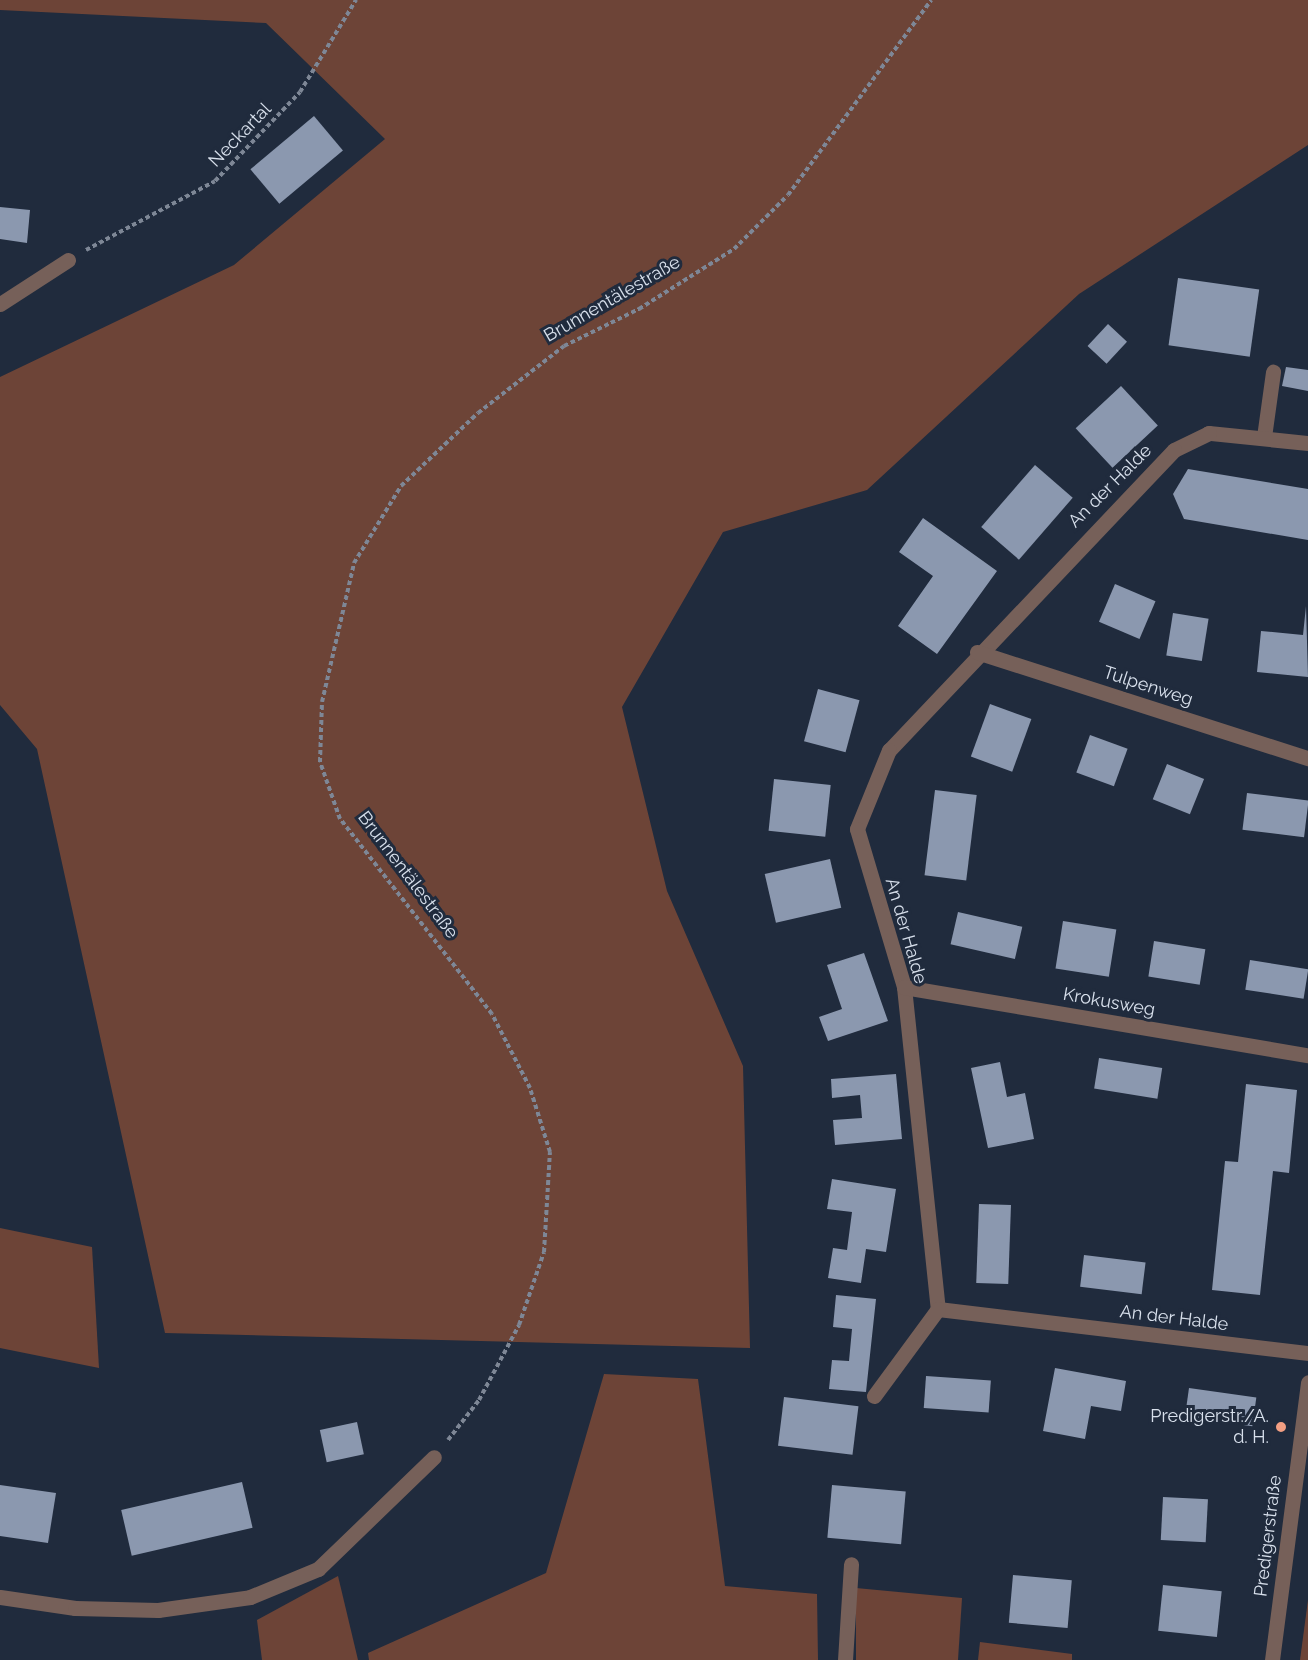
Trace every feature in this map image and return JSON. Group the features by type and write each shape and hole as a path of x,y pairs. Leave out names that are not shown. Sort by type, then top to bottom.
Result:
{"street":[{"path":"0,304 68,260"},
{"path":"1264,437 1273,372"},
{"name":"An der Halde","path":"1308,443 1209,433 1174,450 977,652 889,750 857,829 904,987 938,1309 1308,1353"},
{"name":"Tulpenweg","path":"977,652 1308,758"},
{"name":"Krokusweg","path":"904,987 1308,1055"},
{"path":"874,1396 938,1309"},
{"name":"Predigerstraße","path":"1272,1660 1308,1382"},
{"path":"0,1597 75,1608 158,1610 250,1597 318,1569 434,1457"},
{"path":"845,1660 851,1564"}],"path":[{"name":"Neckartal","path":"68,260 215,181 300,92 356,0"},
{"name":"Brunnentälestraße","path":"434,1457 479,1400 519,1325 544,1252 550,1152 530,1088 492,1014 340,819 320,762 322,702 354,563 401,486 478,413 564,346 639,309 734,249 788,195 931,0"}],"shaded area":[{"path":"0,0 1308,0 1308,145 1079,294 867,490 723,532 622,707 667,891 743,1066 750,1348 165,1333 37,749 0,705 0,377 234,265 385,139 266,23 0,10"},
{"path":"0,1228 92,1247 99,1368 0,1348"},
{"path":"604,1374 698,1379 725,1586 817,1594 818,1660 369,1660 368,1653 546,1573"},
{"path":"338,1576 358,1660 262,1660 257,1620"},
{"path":"856,1588 962,1598 958,1660 856,1660"},
{"path":"1308,1600 1308,1660 1300,1660"},
{"path":"980,1642 1072,1654 1072,1660 978,1660"}],"building":[{"path":"314,116 343,150 279,204 250,169"},
{"path":"0,207 30,210 27,243 0,239"},
{"path":"1178,278 1259,289 1250,357 1169,345"},
{"path":"1108,324 1127,342 1107,364 1088,346"},
{"path":"1286,367 1308,370 1308,391 1282,386"},
{"path":"1121,386 1158,425 1112,468 1076,428"},
{"path":"1035,465 1073,498 1019,560 981,527"},
{"path":"1188,469 1308,489 1308,540 1184,519 1173,494"},
{"path":"923,518 997,571 937,654 898,626 933,576 899,552"},
{"path":"1115,584 1156,601 1139,639 1099,622"},
{"path":"1306,606 1308,677 1257,672 1261,631 1303,635"},
{"path":"1173,613 1209,619 1202,661 1166,655"},
{"path":"818,689 860,700 846,752 804,741"},
{"path":"990,704 1031,719 1012,772 971,757"},
{"path":"1090,735 1128,749 1114,786 1076,773"},
{"path":"1167,764 1204,779 1190,814 1153,799"},
{"path":"774,779 831,785 825,837 769,831"},
{"path":"935,790 977,795 966,880 925,875"},
{"path":"1247,793 1308,800 1304,837 1242,830"},
{"path":"830,859 841,908 776,923 765,874"},
{"path":"958,912 1022,927 1015,959 951,944"},
{"path":"1063,921 1116,929 1109,977 1055,968"},
{"path":"1154,941 1205,949 1200,985 1148,977"},
{"path":"864,953 888,1021 828,1041 819,1017 842,1009 827,965"},
{"path":"1250,960 1308,969 1304,999 1245,990"},
{"path":"1099,1058 1162,1068 1157,1099 1094,1089"},
{"path":"1000,1062 1007,1097 1025,1093 1034,1139 988,1148 971,1068"},
{"path":"896,1074 902,1139 835,1145 833,1120 862,1118 860,1095 832,1098 831,1079"},
{"path":"1246,1084 1297,1090 1289,1173 1273,1171 1260,1295 1212,1290 1225,1161 1238,1162"},
{"path":"832,1179 896,1189 886,1252 866,1249 861,1283 828,1278 833,1248 847,1250 852,1212 827,1209"},
{"path":"979,1204 1011,1205 1008,1284 976,1283"},
{"path":"1084,1255 1146,1263 1142,1294 1080,1287"},
{"path":"836,1295 876,1299 866,1392 829,1389 832,1360 849,1361 852,1329 833,1327"},
{"path":"1055,1368 1126,1381 1121,1411 1091,1406 1085,1439 1043,1431"},
{"path":"926,1376 991,1381 989,1412 924,1408"},
{"path":"1189,1388 1256,1397 1252,1426 1185,1417"},
{"path":"784,1397 858,1406 852,1455 778,1446"},
{"path":"357,1422 364,1454 327,1462 320,1430"},
{"path":"242,1482 253,1528 132,1556 121,1510"},
{"path":"0,1485 56,1493 48,1543 0,1536"},
{"path":"832,1485 906,1491 901,1544 827,1538"},
{"path":"1163,1497 1208,1499 1206,1542 1161,1540"},
{"path":"1013,1575 1072,1580 1068,1628 1009,1623"},
{"path":"1163,1585 1222,1591 1217,1637 1158,1631"}],"place":[{"name":"Predigerstr./A. d. H.","path":"1281,1427"}]}
